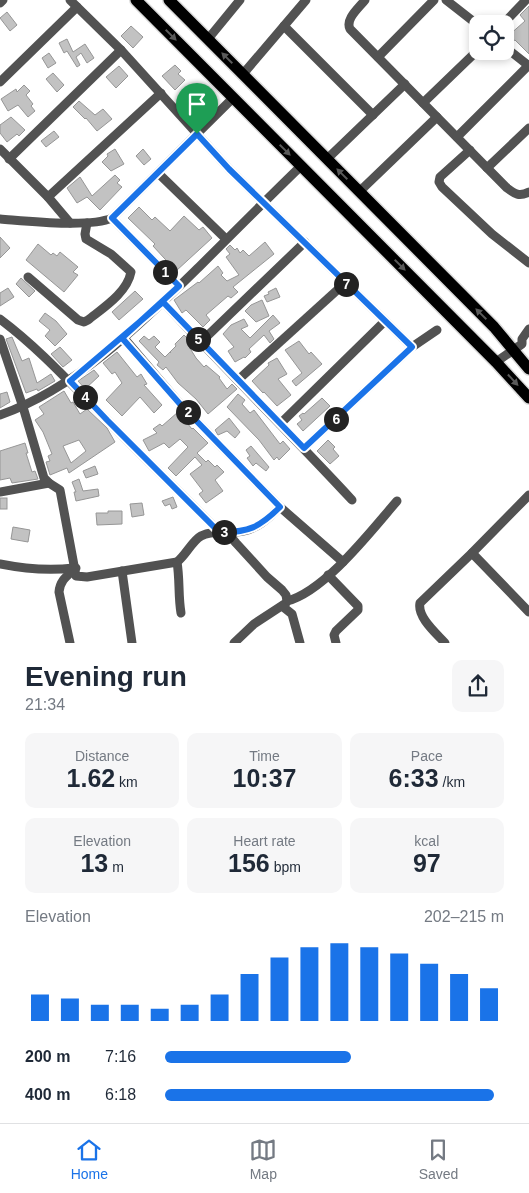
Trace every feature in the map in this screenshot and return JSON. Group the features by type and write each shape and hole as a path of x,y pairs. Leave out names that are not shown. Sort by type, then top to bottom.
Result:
{"main road":[{"path":"136,0 496,362 529,398"},
{"path":"169,0 487,320 522,347 529,369"}],"street":[{"path":"0,3 3,0"},
{"path":"70,0 121,50 229,169 412,347"},
{"path":"208,39 240,0"},
{"path":"243,74 306,0"},
{"path":"366,0 349,20 348,25 487,168 516,195 523,195 529,192"},
{"path":"378,57 434,0"},
{"path":"512,15 526,0"},
{"path":"451,2 469,17"},
{"path":"0,82 77,7"},
{"path":"284,26 373,115"},
{"path":"9,159 121,50"},
{"path":"457,137 529,66 514,54"},
{"path":"423,103 469,59"},
{"path":"327,159 405,84"},
{"path":"48,196 160,93"},
{"path":"0,219 87,223 104,222 112,218 233,98"},
{"path":"360,192 437,117"},
{"path":"487,168 529,128"},
{"path":"0,150 48,196 70,222"},
{"path":"470,150 440,177 439,182 492,234 529,263"},
{"path":"0,415 23,407 70,381 122,338 163,302 301,166"},
{"path":"158,173 226,239"},
{"path":"112,218 179,286"},
{"path":"28,277 78,320 84,322 123,290 130,278 131,272 111,254 86,239 87,223"},
{"path":"201,342 305,242"},
{"path":"521,256 529,250"},
{"path":"238,380 345,283"},
{"path":"163,302 352,500"},
{"path":"0,319 16,331 70,381 219,532 230,536 267,577 282,590 286,595 285,603 292,614 300,643"},
{"path":"280,424 385,321"},
{"path":"496,362 522,347 522,339 529,329"},
{"path":"304,448 412,347 437,330"},
{"path":"122,338 180,404 280,507 342,562"},
{"path":"0,339 44,478 60,490 76,576 86,577 178,562 200,536 219,532 250,530 268,520 280,507"},
{"path":"0,492 49,483"},
{"path":"445,643 422,615 419,608 420,603 529,495"},
{"path":"234,643 254,624 285,603 306,594 328,575 398,501"},
{"path":"472,553 529,612"},
{"path":"178,562 180,576 178,594 181,613"},
{"path":"0,564 31,570 76,568"},
{"path":"70,643 59,592 63,578 76,568"},
{"path":"122,571 132,643"},
{"path":"328,575 358,606 358,610 336,631 334,635 336,643"}],"building":[{"path":"529,6 529,54 514,40 514,31 525,21 520,15"},
{"path":"7,12 17,25 10,31 0,18"},
{"path":"131,26 143,37 133,48 121,36"},
{"path":"67,39 73,52 85,44 94,58 87,63 81,53 76,57 80,65 77,67 67,51 64,53 59,43"},
{"path":"49,53 56,63 48,68 42,58"},
{"path":"175,65 181,71 178,74 185,80 175,90 162,76"},
{"path":"119,66 128,76 116,88 106,77"},
{"path":"53,73 64,85 57,92 46,79"},
{"path":"24,85 30,91 26,95 33,104 31,106 35,111 28,117 18,105 8,111 1,99 16,89 17,92"},
{"path":"193,89 205,102 195,111 183,98"},
{"path":"79,101 95,115 103,109 112,119 97,131 73,107"},
{"path":"11,117 25,130 19,136 17,134 7,142 0,133 0,125"},
{"path":"54,131 59,137 46,147 41,141"},
{"path":"115,149 124,164 111,171 102,162 108,156 107,154"},
{"path":"143,149 151,159 144,165 136,156"},
{"path":"115,175 120,180 117,183 122,187 100,210 87,197 77,203 67,188 80,177 92,196"},
{"path":"139,207 152,220 155,217 170,231 184,216 199,230 203,227 212,238 176,271 153,246 155,244 128,218"},
{"path":"0,237 10,248 0,258"},
{"path":"265,242 274,254 233,287 238,292 231,298 228,296 206,315 210,320 203,327 186,310 182,313 174,300 199,283 218,266 223,273 221,275 227,281 239,275 226,257 230,254 226,249 230,245 235,250 237,248 240,253 243,250 249,256"},
{"path":"38,244 51,255 53,253 57,256 60,252 78,267 73,272 78,275 64,292 26,260"},
{"path":"21,278 35,291 29,297 16,284"},
{"path":"8,288 14,297 0,306 0,293"},
{"path":"276,288 280,297 267,302 264,296"},
{"path":"135,291 143,299 119,320 112,312"},
{"path":"262,300 269,316 256,322 245,311 251,305"},
{"path":"45,313 56,321 67,334 55,346 45,336 50,330 39,321"},
{"path":"273,315 280,323 269,331 274,339 270,343 264,335 249,349 251,352 245,358 235,362 228,351 234,347 223,334 231,325 244,319 248,326 241,329 250,338"},
{"path":"184,335 191,342 188,345 204,367 206,365 220,377 227,389 232,384 237,389 208,414 196,399 178,383 166,367 163,370 157,365 159,362 139,341 144,336 149,340 154,336 160,342 155,347 165,357 176,346 175,344"},
{"path":"12,337 22,361 29,358 37,383 51,374 55,381 38,391 37,389 26,393 6,339"},
{"path":"299,341 309,354 311,352 322,364 296,386 292,381 302,373 285,350"},
{"path":"60,347 72,360 63,367 51,354"},
{"path":"117,352 137,377 141,374 147,384 144,385 162,405 154,413 140,397 122,416 106,400 122,383 115,372 112,374 103,363"},
{"path":"277,358 287,374 278,379 291,395 277,406 252,381 269,365 268,363"},
{"path":"94,370 99,376 85,389 78,381"},
{"path":"64,391 80,414 87,409 107,428 115,442 69,473 67,468 50,475 46,462 50,461 48,456 52,454 43,432 35,420 44,414 39,407","holes":["79,440 86,451 71,463 63,446"]},
{"path":"7,392 10,402 0,408 0,394"},
{"path":"238,394 245,400 242,404 250,413 254,410 280,444 283,441 290,449 279,460 277,457 274,460 259,440 227,407"},
{"path":"322,398 330,406 303,431 297,424 302,420 299,416 304,414"},
{"path":"178,412 192,429 208,443 197,453 206,462 208,460 215,467 217,465 224,472 215,480 223,491 206,503 199,494 203,491 190,474 202,465 195,457 176,476 168,468 188,447 180,439 169,448 164,443 149,451 143,440 157,433 153,429 160,424 162,426"},
{"path":"229,418 240,432 235,438 227,431 218,435 215,430"},
{"path":"328,440 335,447 333,449 339,456 330,464 317,451"},
{"path":"25,443 32,472 35,471 38,479 12,483 10,478 0,480 0,451"},
{"path":"251,446 269,467 266,471 256,463 253,466 247,458 250,456 246,450"},
{"path":"95,466 98,474 86,478 83,471"},
{"path":"79,479 83,491 98,489 99,496 76,501 74,492 76,492 72,482"},
{"path":"173,497 177,507 172,509 170,504 165,506 162,501"},
{"path":"0,498 7,498 7,509 0,509"},
{"path":"142,503 144,515 132,517 130,504"},
{"path":"108,511 122,511 122,524 97,525 96,513 108,513"},
{"path":"13,527 30,530 28,542 11,539"}],"route":[{"path":"197,134 112,218 179,286 122,338 180,404 280,507 268,520 250,530 237,532 219,532 70,381 122,338 163,302 304,448 412,347 229,169 197,134"}]}
